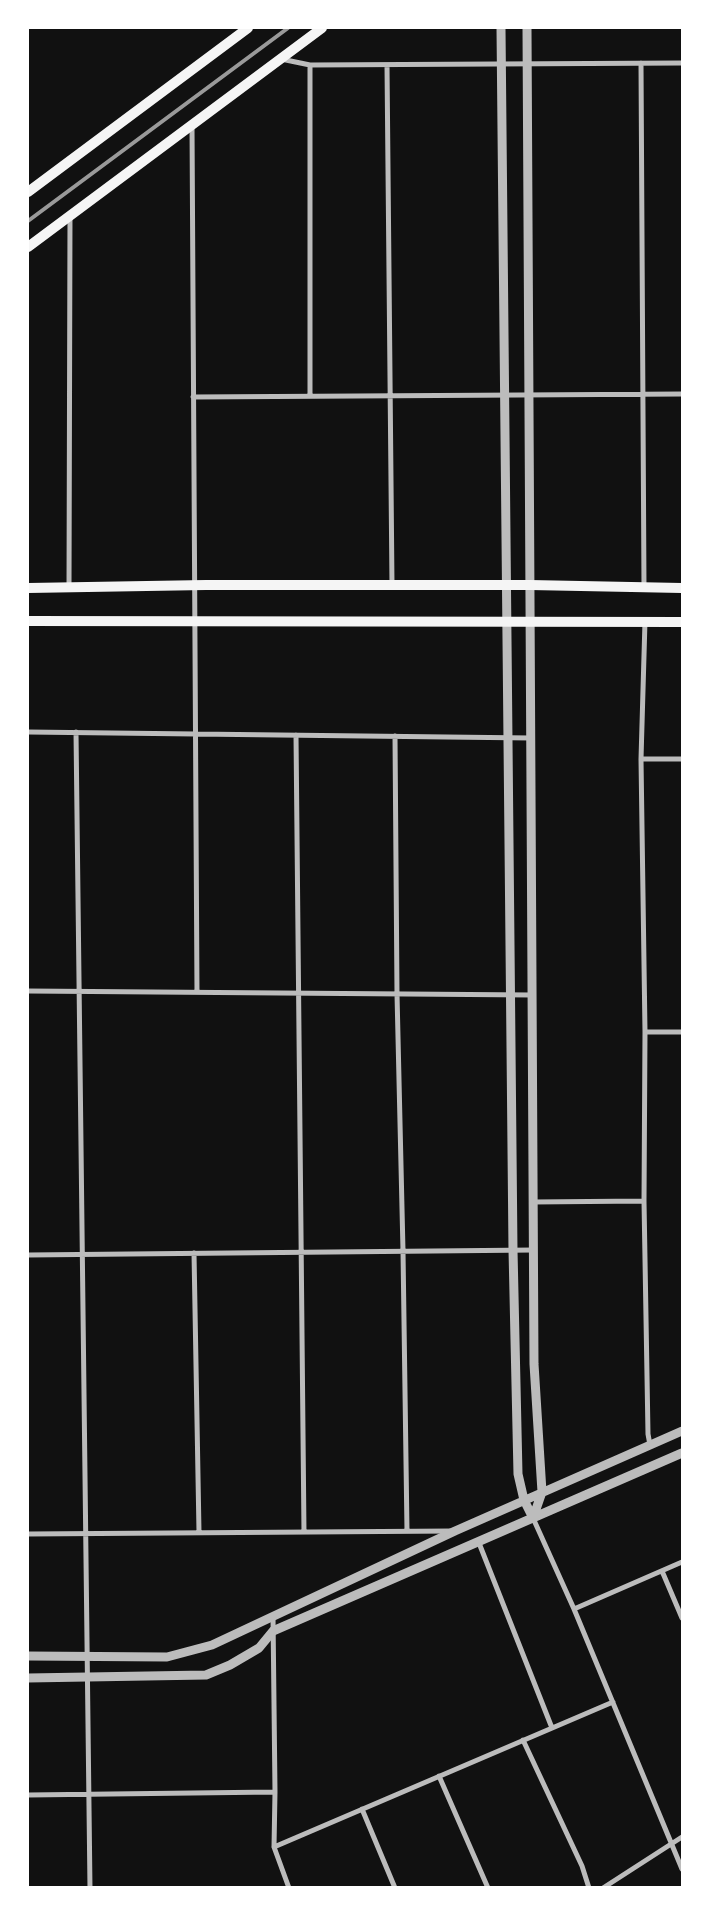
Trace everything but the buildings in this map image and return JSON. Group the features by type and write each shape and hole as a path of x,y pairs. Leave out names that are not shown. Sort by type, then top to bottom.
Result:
{"main road":[{"path":"28,192 248,28"},
{"path":"28,247 322,28"},
{"path":"28,588 194,586 682,588"},
{"path":"28,621 682,622"}],"street":[{"path":"501,28 513,1250 518,1474 524,1500 574,1608 682,1869"},
{"path":"527,28 534,1364 542,1492 533,1518"},
{"path":"280,59 310,65 682,63"},
{"path":"641,63 644,587"},
{"path":"310,65 310,396"},
{"path":"388,65 392,586"},
{"path":"192,125 197,992"},
{"path":"69,588 70,216"},
{"path":"193,396 682,394"},
{"path":"644,621 641,759 645,1032 644,1201 648,1434 650,1445"},
{"path":"28,732 531,738"},
{"path":"76,732 90,1888"},
{"path":"296,735 304,1532"},
{"path":"395,736 397,994 407,1531"},
{"path":"641,759 682,759"},
{"path":"28,991 532,995"},
{"path":"645,1032 682,1032"},
{"path":"533,1202 644,1201"},
{"path":"28,1255 534,1250"},
{"path":"194,1253 199,1532"},
{"path":"28,1656 167,1657 212,1645 455,1531 682,1431"},
{"path":"28,1678 206,1675 230,1665 259,1648 273,1631 682,1454"},
{"path":"28,1534 455,1531"},
{"path":"479,1543 552,1728"},
{"path":"574,1608 682,1562"},
{"path":"662,1570 682,1618"},
{"path":"273,1616 274,1847 289,1888"},
{"path":"274,1847 613,1702"},
{"path":"523,1740 582,1866 589,1888"},
{"path":"439,1776 488,1888"},
{"path":"28,1795 275,1792"},
{"path":"362,1809 395,1888"},
{"path":"603,1888 682,1837"}],"railway":[{"path":"28,221 288,28"}]}
